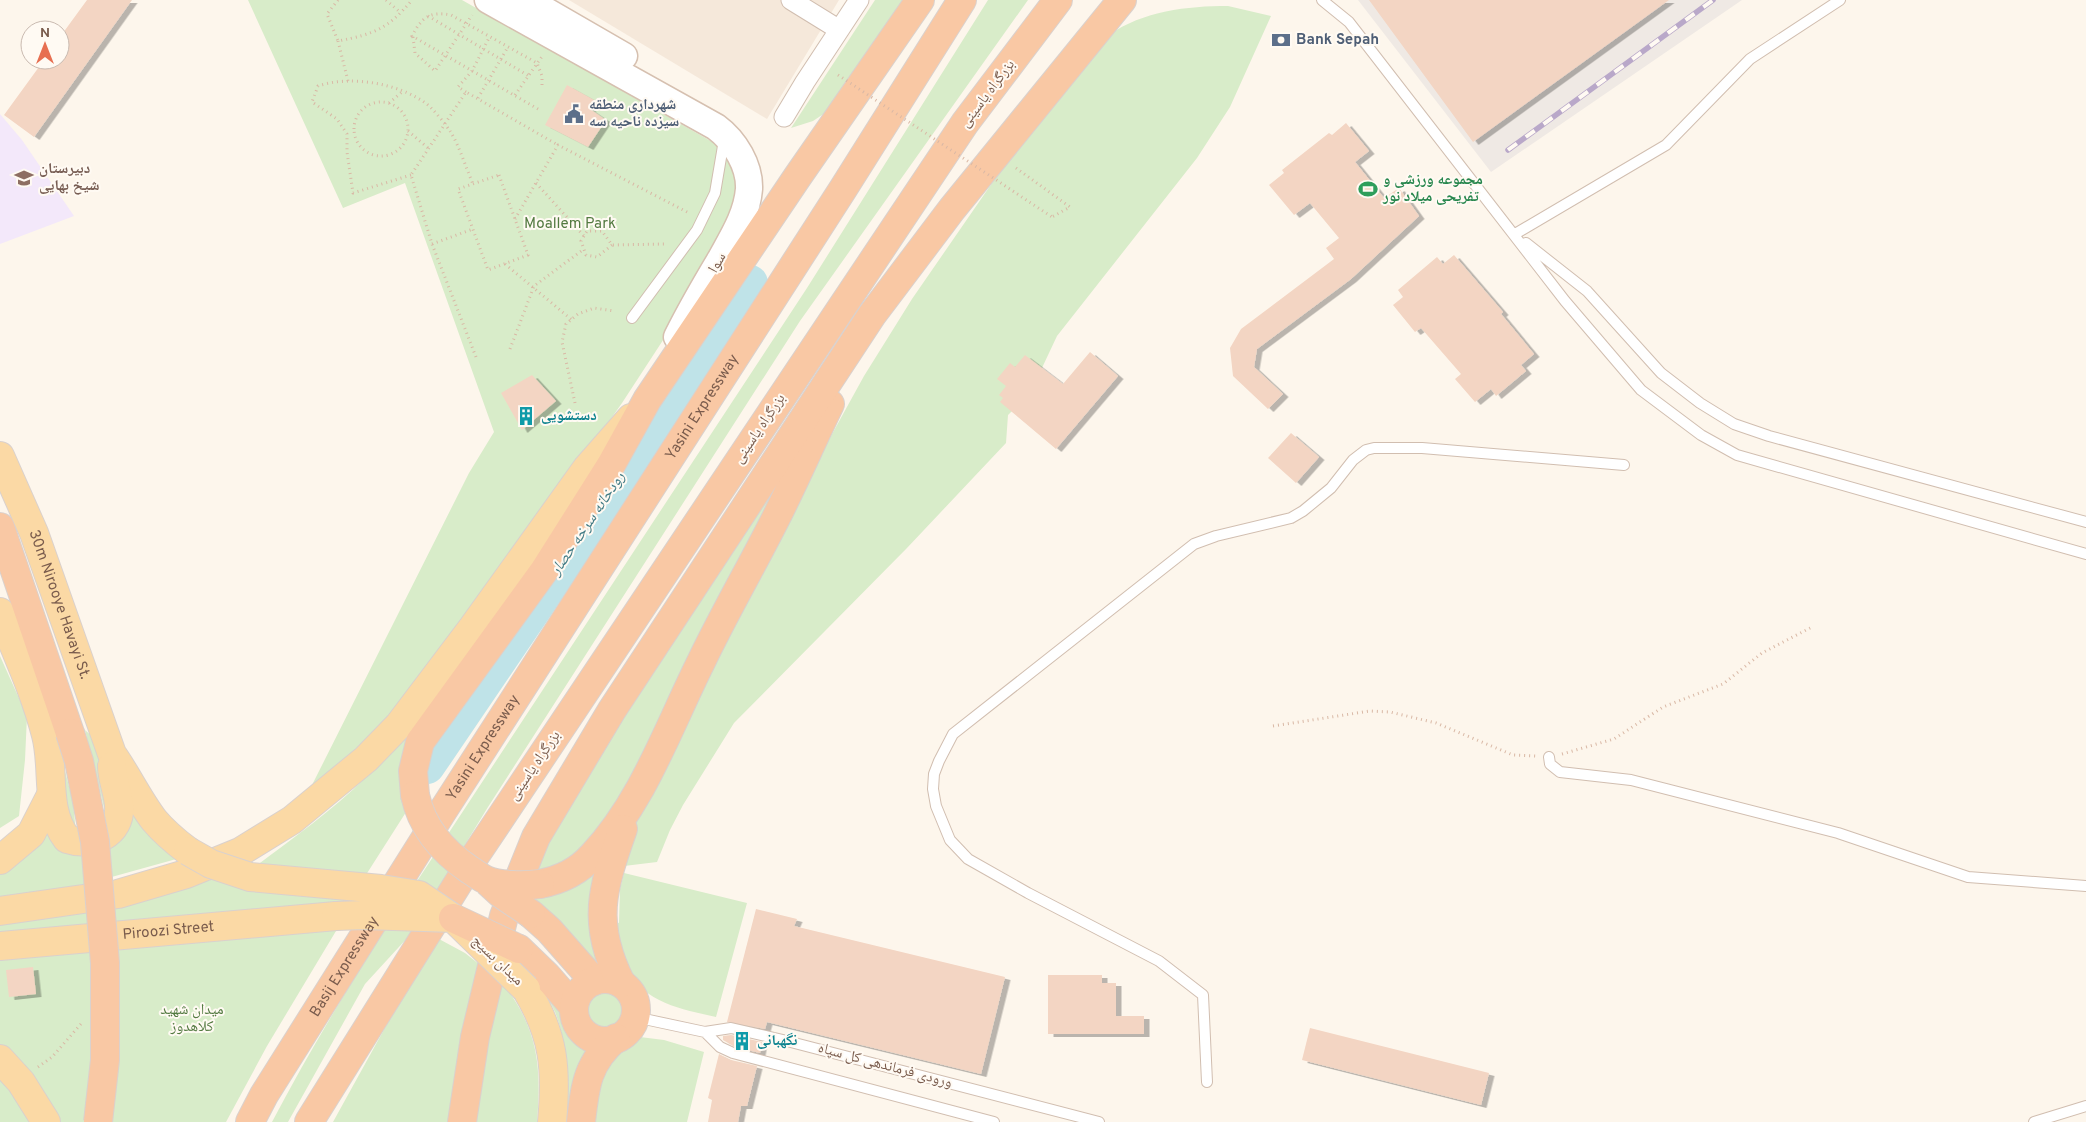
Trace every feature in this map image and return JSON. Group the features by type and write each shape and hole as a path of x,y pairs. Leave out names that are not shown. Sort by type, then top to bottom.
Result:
{"highway":[{"path":"594,981 549,930 487,881 458,862 432,836 418,812 415,795 413,771 420,742 544,571 611,465 647,400 798,176 920,0"},
{"name":"Yasini Expressway","path":"442,812 843,189 962,0"},
{"path":"462,1122 475,1037 504,916 536,837 612,710 872,315 996,153 1122,0"},
{"name":"بزرگراه یاسینی","path":"309,1122 475,856 964,123 1058,2"},
{"path":"621,984 615,972 605,938 602,911 608,871 632,804 701,661 778,514 872,315"},
{"path":"0,527 79,761 95,842 105,953 105,1060 98,1122"},
{"path":"487,881 511,884 540,884 560,879 583,866 597,851 632,804"},
{"name":"Basij Expressway","path":"250,1122 264,1096 442,812"},
{"path":"453,918 518,949 547,976 574,1007"},
{"path":"581,1122 586,1082 590,1070 608,1046 631,1026 635,1017 634,998 629,990 621,984 603,979 594,981 579,992 574,1007 576,1020 581,1029 597,1040 616,1038"}],"main road":[{"path":"527,0 726,116 727,124 721,130"},
{"name":"سوا","path":"482,4 554,38 721,130 738,152 747,176 749,188 746,206 730,241 684,323 647,400"},
{"path":"0,911 118,894 186,874 240,852 292,820 325,794 366,759 399,725 473,628 587,468 647,400"},
{"name":"30m Nirooye Havayi St.","path":"0,456 34,533 112,754"},
{"path":"0,612 41,715 51,764 51,795 57,821 67,839 77,842 88,842 100,838 109,832 116,821 119,807 112,772 112,754"},
{"name":"میدان بسیج","path":"112,754 124,771 137,796 168,836 210,864 250,877 381,889 419,895 453,918 526,989 540,1013 549,1040 554,1067 552,1122"},
{"path":"0,860 31,834 51,795"},
{"name":"Piroozi Street","path":"0,946 336,916 453,918"},
{"path":"0,1059 21,1082 46,1122"}],"street":[{"path":"791,0 838,29"},
{"path":"784,117 838,29 859,0"}],"lane":[{"path":"1322,0 1349,22 1565,301 1641,390 1701,435 1737,455 2086,554"},
{"path":"1515,234 1666,144 1750,60 1840,0"},
{"path":"632,318 697,230 715,193 721,130"},
{"path":"1515,234 1587,291 1661,372 1700,403 1734,424 1803,446 2086,522"},
{"path":"1207,1082 1203,995 1160,961 968,860 950,840 936,806 933,789 934,774 953,734 1194,544 1216,536 1291,518 1303,511 1330,488 1353,460 1366,450 1422,448 1624,465"},
{"path":"1549,758 1550,764 1560,772 1632,780 1838,832 1968,877 2086,886"},
{"path":"635,1017 704,1032"},
{"name":"ورودی فرماندهی کل سپاه","path":"704,1032 731,1028 1098,1122"},
{"name":"ورودی فرماندهی کل سپاه","path":"704,1032 720,1047 733,1053 994,1122"},
{"path":"2034,1122 2086,1106"}],"path":[{"path":"338,0 326,14 338,41 348,81"},
{"path":"386,0 401,13"},
{"path":"338,41 378,30 393,21 412,0"},
{"path":"482,4 466,23 435,71 416,54 412,36 418,26 428,16 438,12 451,15 466,23 490,36 538,63 542,76 542,86"},
{"path":"428,16 529,76"},
{"path":"412,36 538,109"},
{"path":"490,36 472,71 458,87 558,144 690,213"},
{"path":"515,95 554,38"},
{"path":"478,98 508,46"},
{"path":"838,75 1052,217 1070,207 996,153"},
{"path":"466,92 444,125 428,148 411,175 353,193 347,152 347,134 337,119 312,102 318,86 328,83 348,81 375,84 403,91 428,105 444,125 450,131 473,184"},
{"path":"389,103 403,114 407,122 408,131 406,139 394,152 377,156 369,153 357,140 354,132 358,115 372,104 389,103 403,91"},
{"path":"408,131 428,148"},
{"path":"515,219 558,144"},
{"path":"411,175 432,244 476,357"},
{"path":"499,175 515,219 528,255 488,270 458,189 499,175"},
{"path":"536,183 584,236"},
{"path":"432,244 473,229"},
{"path":"612,245 602,231 587,231 581,241 586,255 597,257 612,245 666,244"},
{"path":"510,349 534,286 584,249"},
{"path":"506,264 572,320"},
{"path":"575,404 562,342 566,324 578,314 594,308 614,311"},
{"path":"1273,726 1370,711 1390,712 1436,723 1513,755 1549,758 1614,739 1664,707 1723,684 1762,653 1812,628"},
{"path":"34,1070 52,1057 85,1020"}],"shaded area":[{"path":"569,0 839,0 767,119"},
{"path":"1358,0 1742,0 1491,172"},
{"name":"دبیرستان شیخ بهایی","path":"0,114 22,140 74,216 0,244"}],"green space":[{"name":"Moallem Park","path":"248,0 462,0 728,152 742,188 699,285 622,403 564,485 439,658 382,724 344,761 310,789 469,473 494,432 405,183 343,208"},
{"path":"875,0 909,0 837,105 813,121 791,128"},
{"path":"988,0 1028,0 800,321 488,807 409,936 365,984 288,1122 272,1122 333,1013 400,906 113,927 110,906 218,878 402,904 807,288"},
{"path":"1228,6 1271,16 1230,107 1197,158 1057,336 1041,370 1008,415 1006,443 907,548 734,723 683,805 657,862 624,866 630,834 674,737 777,534 864,376 912,299 999,173 1092,52 1109,35 1136,20 1151,15 1197,7"},
{"path":"806,431 664,715 591,851 534,879 544,853 583,780"},
{"path":"0,656 27,716 25,760 19,816 0,828"},
{"path":"433,698 408,745 408,809 364,878 256,866 353,789 401,739"},
{"path":"85,730 95,739 103,766 107,820"},
{"path":"57,740 73,802 76,833 65,825"},
{"path":"120,784 180,858 108,878 104,847"},
{"path":"44,826 87,851 91,886 0,900 0,868"},
{"path":"599,859 609,968 588,971 516,895"},
{"path":"624,873 747,903 716,1017 665,1003 643,990 626,969 612,920 619,923 620,889"},
{"path":"94,909 95,928 0,937 0,923"},
{"name":"میدان شهید کلاهدوز","path":"339,926 267,1046 226,1122 107,1122 113,945"},
{"path":"439,939 465,953 484,968 452,1122 333,1122 386,1026"},
{"path":"97,947 89,1122 57,1122 0,1046 0,954"},
{"path":"499,978 522,1012 534,1046 539,1081 537,1122 472,1122"},
{"path":"537,982 561,1002 566,1023 577,1040 591,1047 575,1122 566,1122 567,1066 563,1038 555,1012"},
{"path":"600,987 608,987 615,990 621,996 624,1007 621,1018 615,1024 608,1027 600,1027 593,1024 587,1018 584,1011 584,1003 587,996 593,990"},
{"path":"640,1037 664,1040 704,1052 687,1122 587,1122 593,1079 628,1040"},
{"path":"0,1077 32,1122 0,1122"}],"building":[{"path":"87,0 132,0 34,137 4,115 37,70 70,70 70,23"},
{"path":"1369,0 1669,0 1473,142"},
{"name":"شهرداری منطقه سیزده ناحیه سه","path":"567,85 596,101 590,109 606,120 588,147 545,125"},
{"path":"1346,123 1369,151 1355,162 1384,198 1399,188 1419,216 1351,279 1257,349 1254,367 1283,394 1268,409 1233,376 1230,348 1241,329 1334,259 1326,248 1339,238 1310,203 1294,215 1269,185 1284,173 1282,170 1329,133 1332,135"},
{"path":"1454,255 1503,312 1501,314 1534,354 1521,365 1526,371 1496,396 1491,389 1475,402 1455,379 1461,374 1421,328 1415,332 1393,305 1403,297 1398,290 1437,257 1443,264"},
{"path":"1090,352 1118,376 1056,449 1000,402 1003,398 999,395 1006,386 997,379 1010,363 1015,367 1025,355 1063,384"},
{"name":"دستشویی","path":"532,375 556,401 522,430 501,393"},
{"path":"1291,433 1319,457 1296,483 1268,458"},
{"path":"756,909 797,919 794,926 1005,977 981,1074 767,1022 765,1029 727,1022"},
{"path":"33,967 36,994 9,997 6,970"},
{"path":"1048,975 1102,975 1102,983 1116,983 1116,1016 1144,1016 1144,1034 1048,1034"},
{"path":"1310,1028 1489,1073 1481,1105 1302,1060"},
{"path":"731,1035 762,1042 760,1053 735,1047 723,1040 723,1036"},
{"path":"719,1054 731,1060 757,1066 747,1106 741,1106 738,1122 708,1122 712,1100 708,1098"}],"waterway":[{"name":"رودخانه سرخه حصار","path":"427,766 750,283"}],"railway":[{"path":"1508,150 1713,0"}],"place":[{"name":"Bank Sepah","path":"1281,40"},
{"name":"شهرداری منطقه سیزده ناحیه سه","path":"574,114"},
{"name":"دبیرستان شیخ بهایی","path":"24,178"},
{"name":"مجموعه ورزشی و تفریحی میلاد نور","path":"1368,189"},
{"name":"دستشویی","path":"526,416"},
{"name":"نگهبانی","path":"742,1041"}]}
